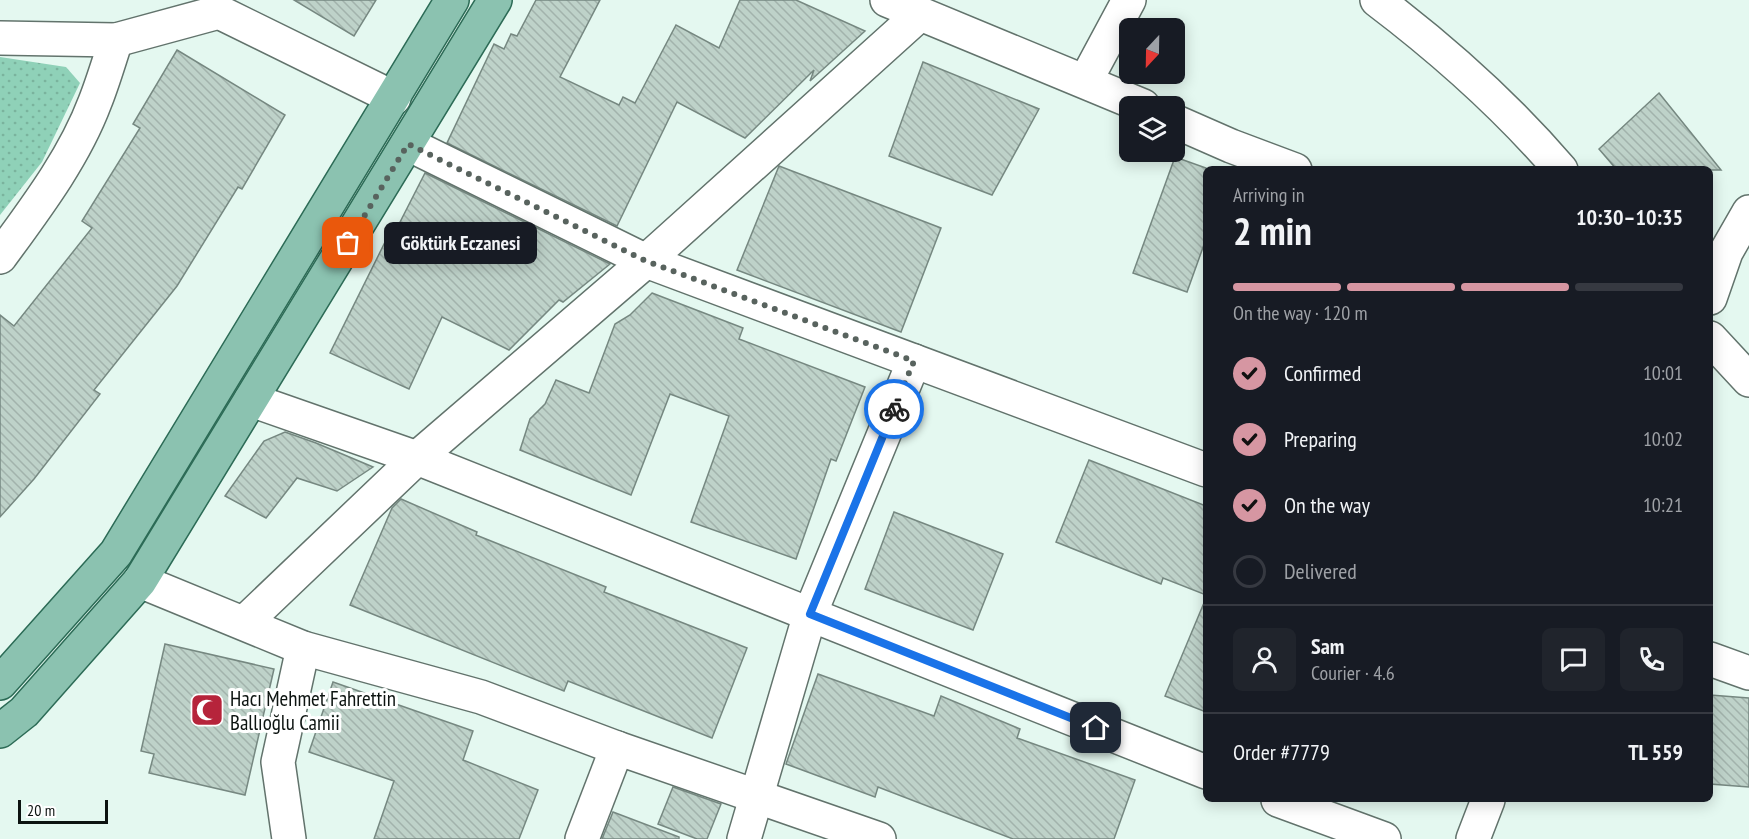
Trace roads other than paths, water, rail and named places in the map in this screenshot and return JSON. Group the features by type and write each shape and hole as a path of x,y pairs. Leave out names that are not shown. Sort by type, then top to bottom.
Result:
{"main road":[{"path":"2,679 116,553 452,0"},
{"path":"0,731 24,712 141,581 495,0"}],"street":[{"path":"887,0 1121,96"},
{"path":"1086,80 1129,0"},
{"path":"1377,0 1430,40 1540,145 1558,166"},
{"path":"0,38 116,40 219,12 394,98"},
{"path":"244,623 417,458 646,261 920,14"},
{"path":"0,257 30,217 64,162 95,104 116,40"},
{"path":"1185,126 1284,166"},
{"path":"408,144 646,261 1203,469"},
{"path":"1713,289 1726,252 1749,212"},
{"path":"1713,341 1749,380"},
{"path":"744,839 810,614 914,361"},
{"path":"251,400 417,458 1203,771"},
{"path":"141,581 303,648 481,697 617,748 879,839"},
{"path":"289,839 278,762 303,648"},
{"path":"1713,660 1749,672"},
{"path":"582,839 617,748"},
{"path":"1283,802 1384,839"},
{"path":"1473,839 1487,802"}],"place":[{"name":"Göktürk Eczanesi","path":"348,243"},
{"name":"Hacı Mehmet Fahrettin Ballıoğlu Camii","path":"207,710"}]}
